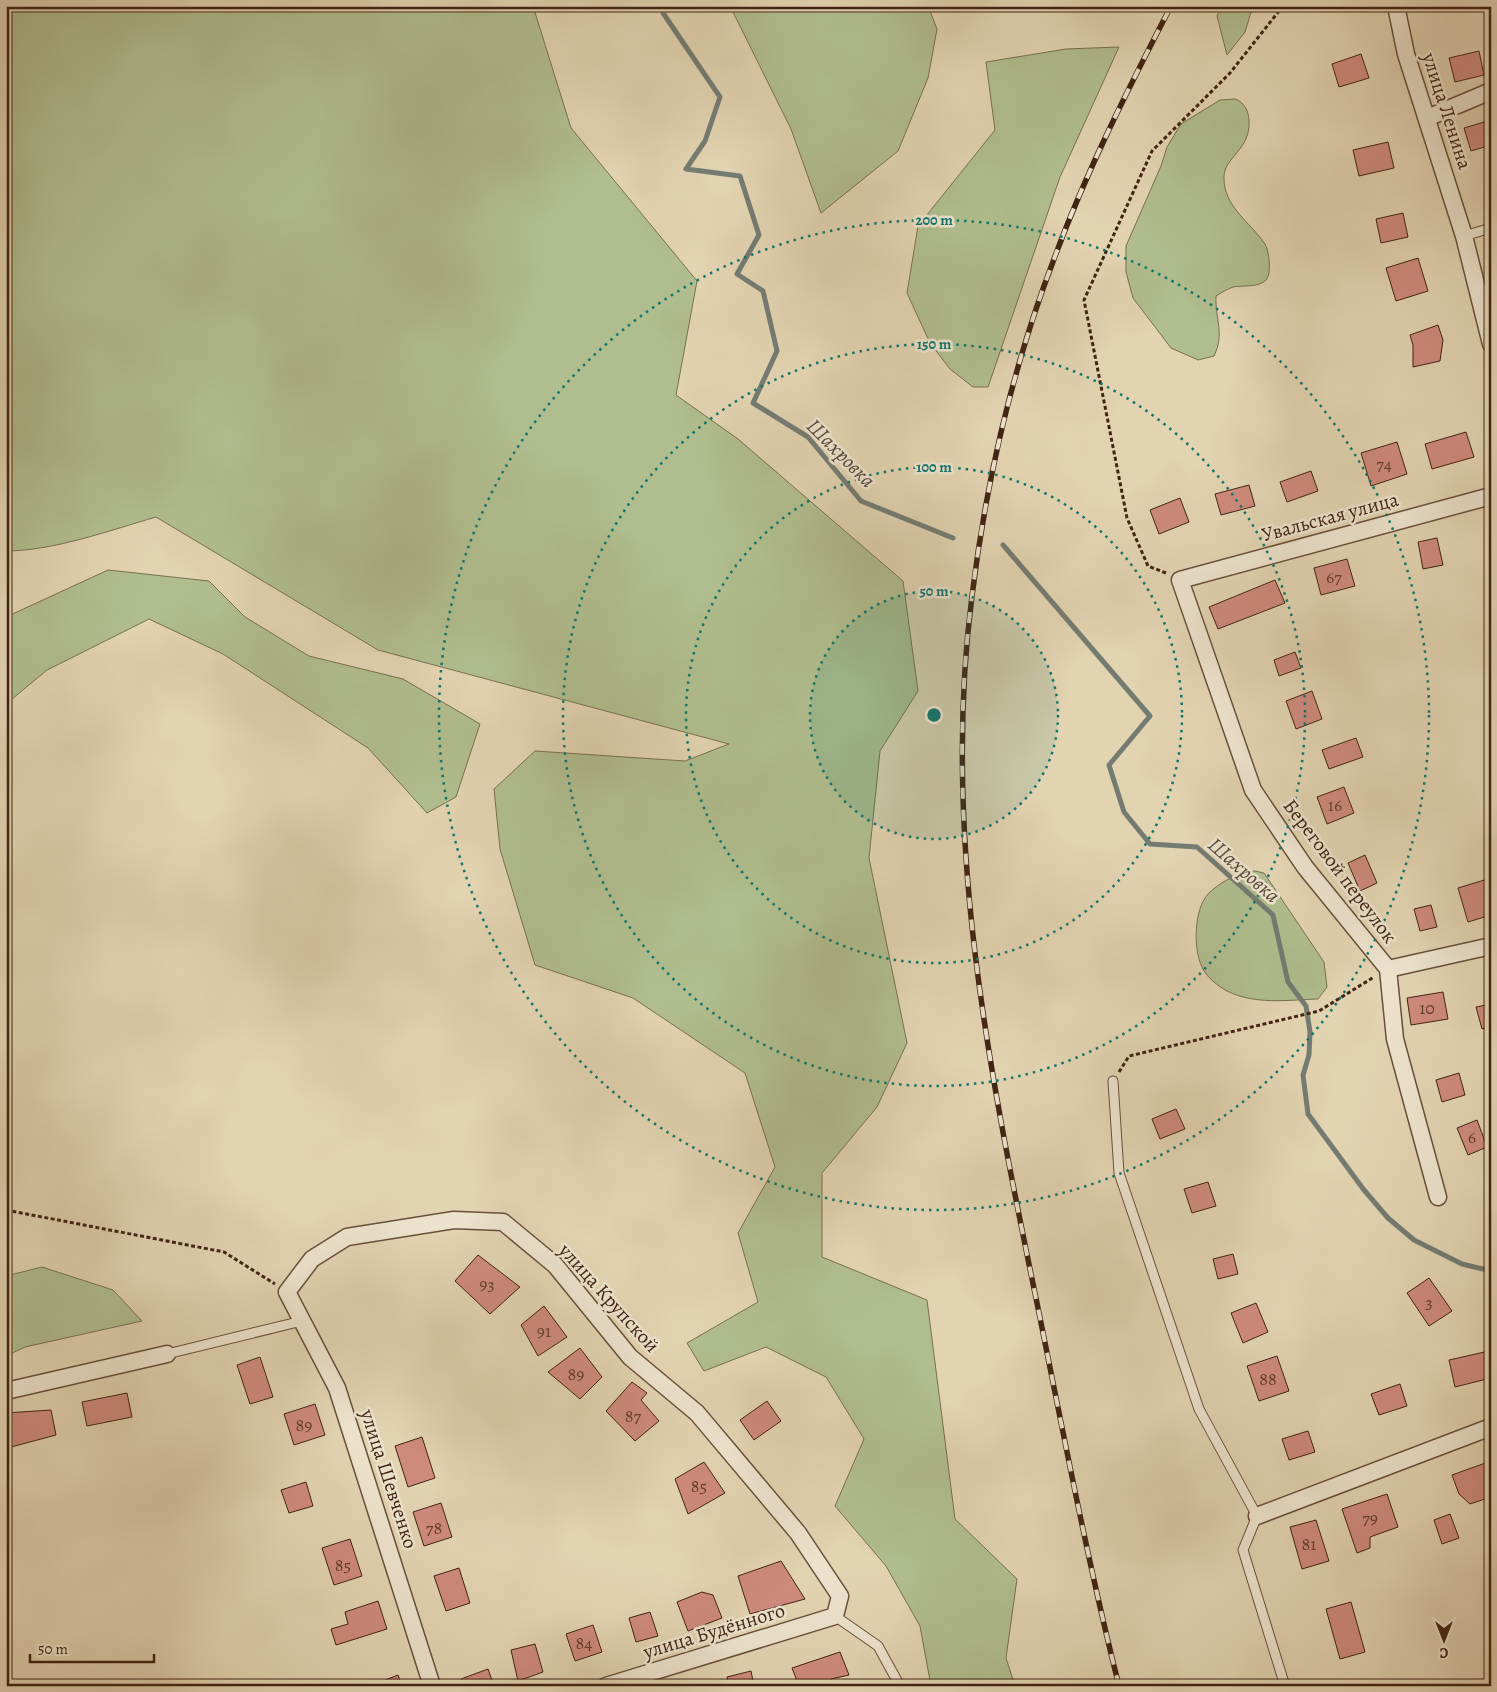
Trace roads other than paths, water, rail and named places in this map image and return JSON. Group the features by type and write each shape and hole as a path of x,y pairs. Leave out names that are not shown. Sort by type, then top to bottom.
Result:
{"street":[{"name":"улица Ленина","path":"1396,6 1406,54 1464,236 1491,344"},
{"path":"1427,118 1491,91"},
{"name":"Увальская улица","path":"1180,580 1491,496"},
{"name":"Береговой переулок","path":"1180,580 1253,790 1306,867 1388,969 1395,1039 1438,1197"},
{"path":"1388,969 1491,946"},
{"name":"улица Крупской","path":"287,1292 312,1258 347,1237 454,1220 504,1222 555,1265 630,1357 696,1413 798,1533 840,1596 834,1616"},
{"name":"улица Шевченко","path":"287,1292 337,1388 432,1686"},
{"path":"6,1390 167,1354"},
{"path":"1257,1516 1491,1427"},
{"name":"улица Будённого","path":"606,1686 834,1616"}],"lane":[{"path":"1464,236 1491,228"},
{"path":"1113,1081 1120,1173 1123,1183 1199,1409 1257,1516 1243,1550 1285,1686"},
{"path":"167,1354 302,1321"},
{"path":"834,1616 878,1646 900,1686"}],"waterway":[{"name":"Шахровка","path":"665,6 663,13 720,97 705,141 686,169 740,176 759,235 737,274 763,291 777,351 753,403 808,437 861,501 953,538"},
{"name":"Шахровка","path":"1003,545 1150,716 1109,765 1124,812 1150,844 1197,847 1273,915 1288,982 1306,1006 1310,1032 1309,1055 1303,1075 1308,1114 1364,1190 1388,1218 1414,1240 1462,1264 1491,1271"}],"railway":[{"path":"1119,1686 1096,1591 1066,1447 1019,1216 987,1040 975,952 966,863 962,774 964,685 972,596 985,510 1003,425 1026,341 1054,259 1080,194 1171,6"}]}
